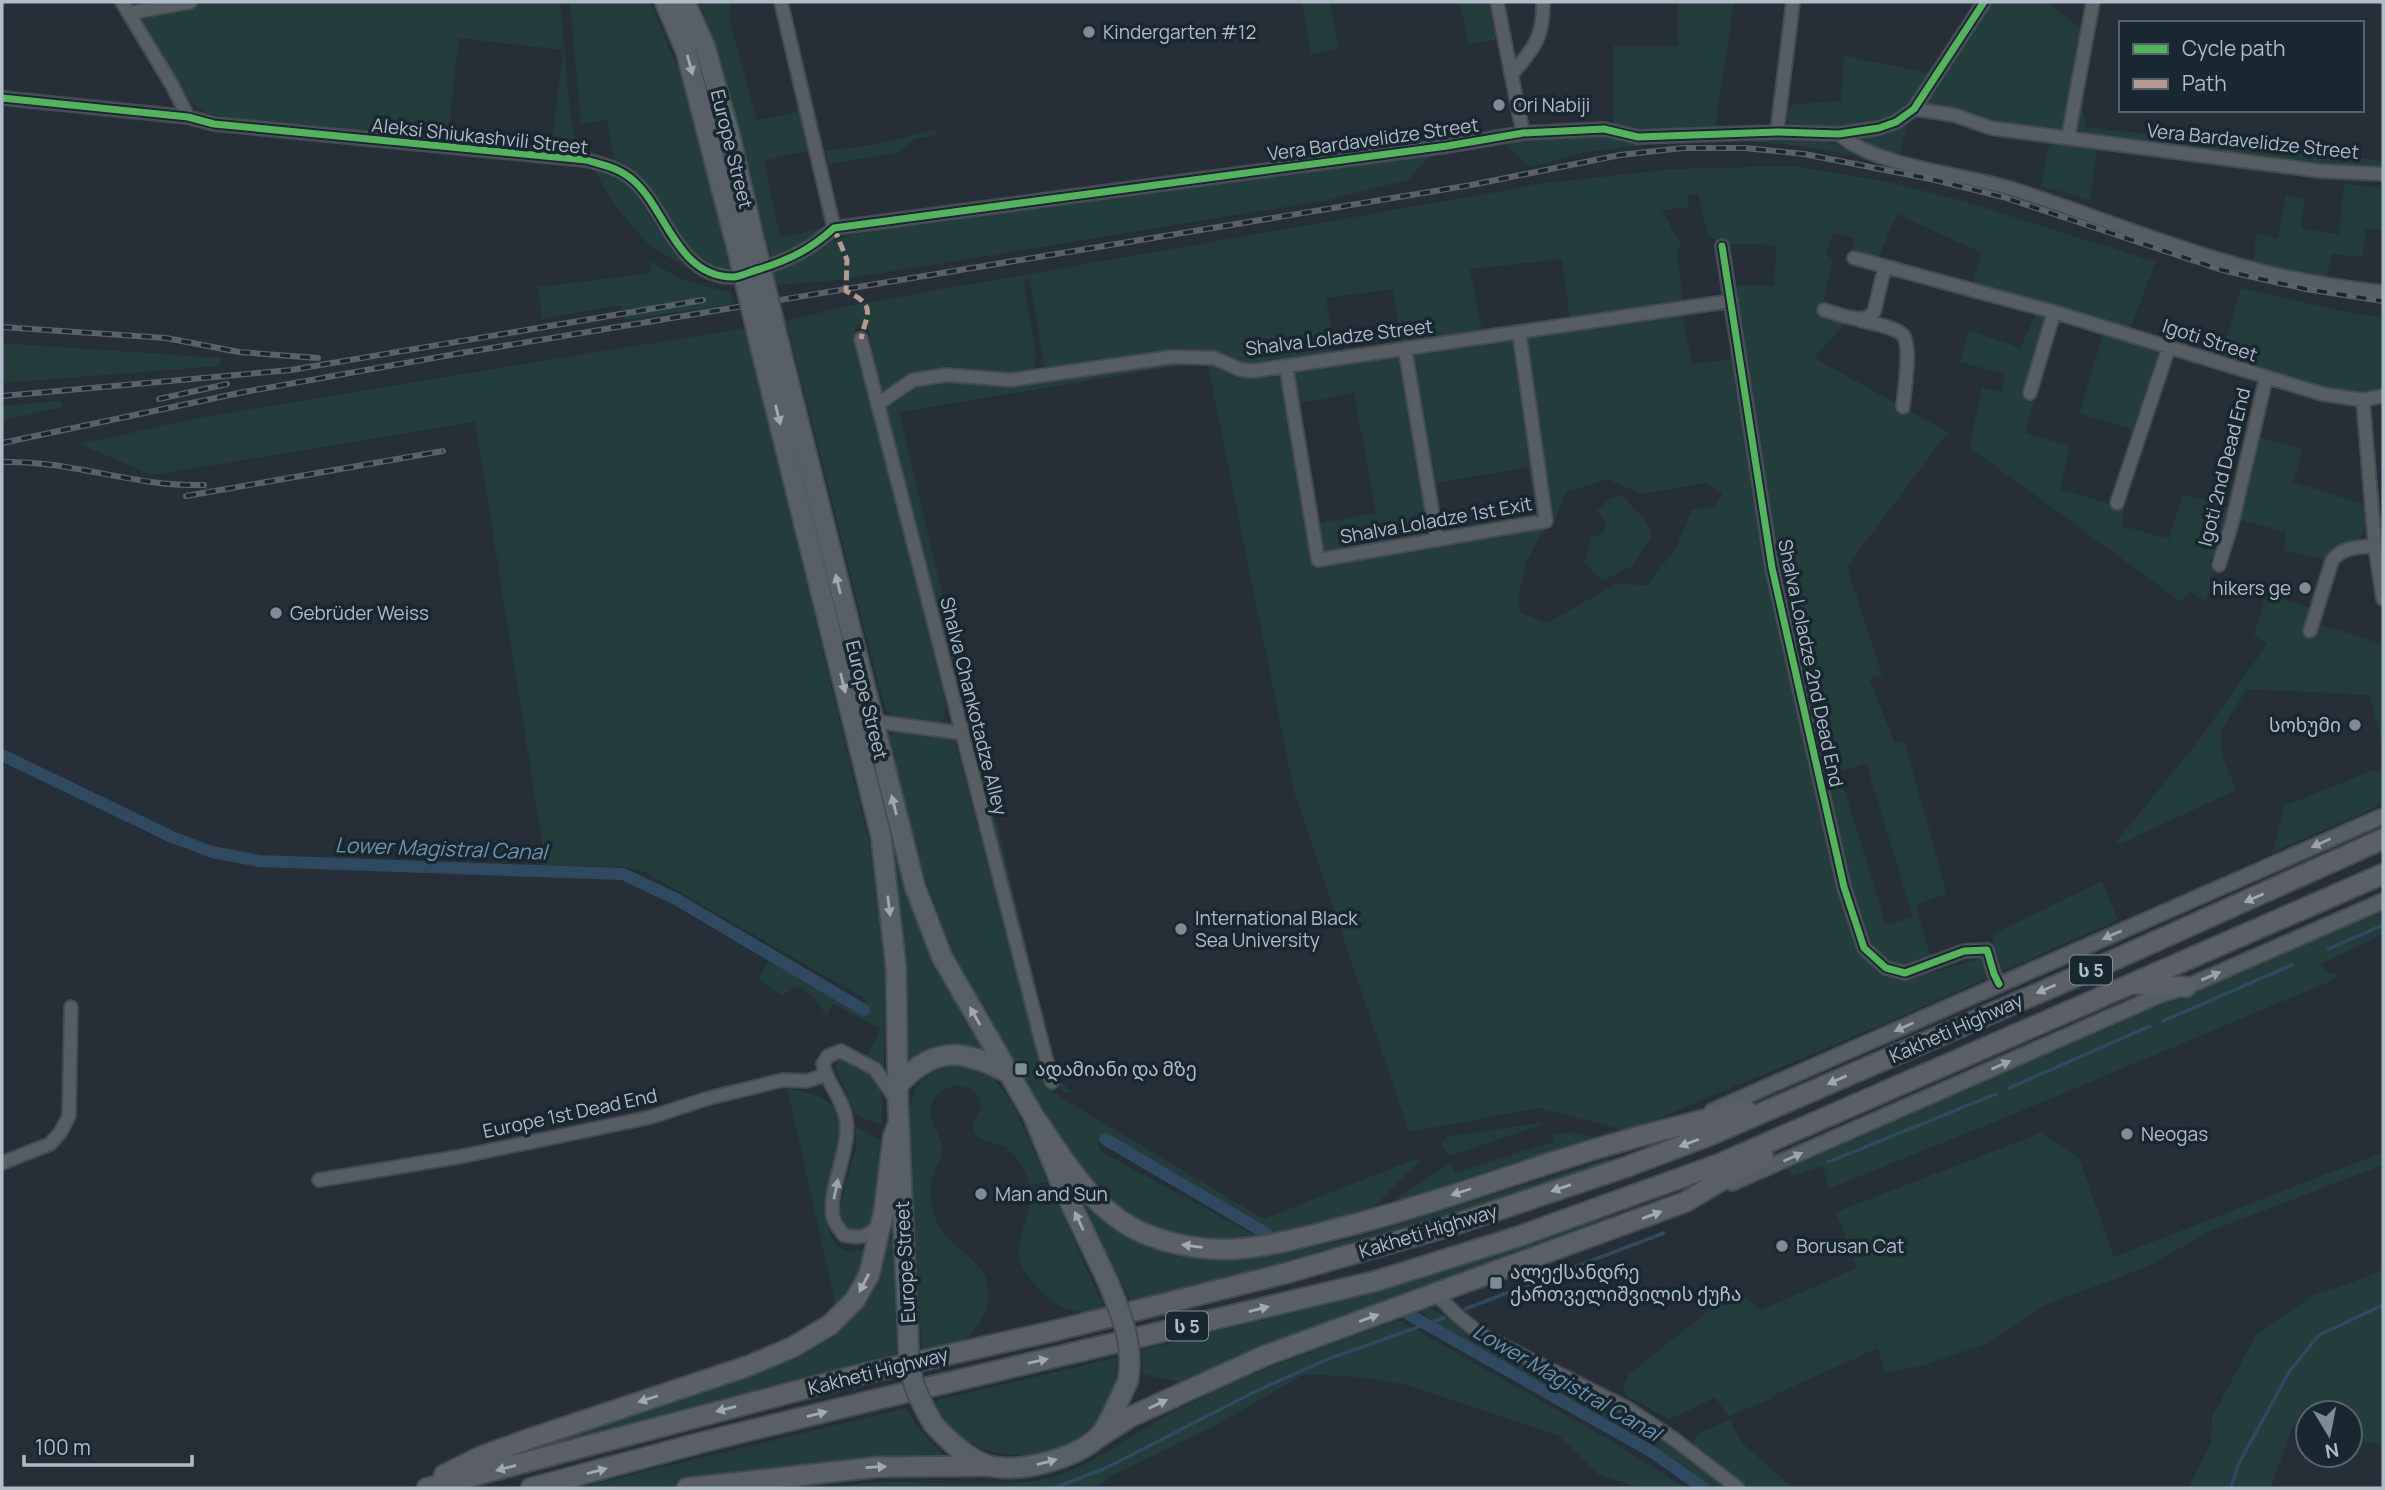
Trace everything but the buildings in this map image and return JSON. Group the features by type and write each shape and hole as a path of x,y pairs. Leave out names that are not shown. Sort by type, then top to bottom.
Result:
{"highway":[{"name":"Kakheti Highway","path":"427,1488 858,1375 1054,1331 1283,1274 1447,1227 1626,1167 1713,1134 2383,839"},
{"name":"Kakheti Highway","path":"531,1488 845,1407 1376,1281 1619,1201 1719,1164 1828,1118 2383,874"},
{"path":"2132,984 2186,987"},
{"path":"1033,1115 1093,1199 1124,1223 1143,1233 1187,1246 1234,1249 1283,1243 1373,1219 1678,1125 1798,1098"},
{"path":"418,1488 482,1456 748,1366 793,1347 830,1325 855,1300 869,1276 881,1223 898,1113"},
{"path":"1099,1437 1130,1417 1264,1356 1685,1202 1828,1118"},
{"path":"1626,1167 1678,1125"},
{"path":"687,1488 878,1467 989,1466"}],"main road":[{"name":"Europe Street","path":"665,2 686,51 716,162 746,246"},
{"name":"Europe Street","path":"685,2 705,47 729,132 746,246 881,836 896,967 900,1084 898,1113 908,1363 917,1397 934,1425 955,1447 989,1466"},
{"name":"Europe Street","path":"770,346 915,887 942,957 975,1017 1012,1074 1033,1115 1125,1325 1131,1360 1128,1381 1099,1437"},
{"path":"900,1084 913,1069 931,1058 951,1054 971,1055 1012,1074"},
{"path":"989,1466 1034,1465 1060,1458 1099,1437"}],"street":[{"path":"122,2 188,117"},
{"path":"130,13 190,2"},
{"path":"781,2 834,228"},
{"path":"1497,2 1522,133"},
{"path":"1511,75 1532,51 1542,31 1543,2"},
{"path":"1777,132 1793,2"},
{"path":"1914,109 1984,2"},
{"path":"2068,138 2093,2"},
{"name":"Aleksi Shiukashvili Street","path":"2,98 188,117 214,124 586,160 618,169 636,182 683,252 706,271 734,277 779,263 815,245 834,228"},
{"name":"Vera Bardavelidze Street","path":"834,228 1434,148 1522,133 1604,129 1638,137 1777,132 1839,134 1879,128 1896,122 1914,109 1954,116 1991,128 2320,171 2383,174"},
{"path":"1839,134 1849,143 1875,155 2008,188 2241,266 2332,287 2383,292"},
{"name":"Shalva Loladze 2nd Dead End","path":"1722,246 1772,568 1844,887 1864,948 1886,968 1905,973 1965,951 1987,950 1999,984"},
{"name":"Igoti Street","path":"1854,258 2054,312 2322,394 2362,400 2383,396"},
{"path":"1860,320 1870,317 1874,312 1885,266"},
{"name":"Shalva Loladze Street","path":"877,404 914,380 947,375 1011,380 1172,357 1213,358 1239,369 1252,371 1731,301"},
{"path":"1824,310 1904,335 1908,347 1903,407"},
{"path":"2029,393 2054,312"},
{"name":"Shalva Loladze 1st Exit","path":"1286,366 1318,560 1546,521 1519,332"},
{"name":"Shalva Chankotadze Alley","path":"861,339 1052,1082"},
{"path":"2117,503 2169,347"},
{"path":"1405,349 1437,540"},
{"name":"Igoti 2nd Dead End","path":"2218,565 2232,523 2266,378"},
{"path":"2362,400 2375,546 2383,599"},
{"path":"2310,631 2332,561 2337,554 2349,549 2375,546"},
{"path":"872,720 961,733"},
{"name":"Kakheti Highway","path":"1678,1125 2383,816"},
{"path":"1685,1202 2383,901"},
{"path":"2,1163 50,1144 61,1133 69,1116 71,1007"},
{"path":"881,1223 867,1236 857,1238 844,1235 833,1220 833,1204 847,1121 840,1099 825,1075 823,1064 828,1056 841,1051 875,1069 898,1113"},
{"name":"Europe 1st Dead End","path":"319,1180 458,1157 651,1118 709,1098 783,1080 807,1081 825,1075"},
{"path":"1436,1294 1480,1334 1627,1408 1674,1439 1738,1488"}],"green space":[{"path":"200,2 560,2 570,112 579,155 551,153 563,50 459,38 447,141 253,124 204,112 190,101 140,23 152,12"},
{"path":"570,2 650,2 685,86 731,272 712,267 697,259 685,247 649,189 636,174 614,161 607,120 581,124"},
{"path":"699,2 731,2 729,19 757,120 799,112 808,151 764,160 780,237 821,229 814,241 772,261 718,51"},
{"path":"1330,2 1338,49 1311,54 1302,3"},
{"path":"1460,2 1488,2 1496,40 1468,44"},
{"path":"1678,2 1734,2 1715,129 1646,131 1614,125 1613,46 1678,46"},
{"path":"1993,2 2046,2 2085,31 2063,131 1991,124 1924,105 1924,100"},
{"path":"1844,56 1930,73 1908,107 1887,120 1845,128 1791,125 1787,119 1786,105 1841,101"},
{"path":"2079,98 2087,127 2383,161 2383,171 2325,168 2076,134 2073,128"},
{"path":"1908,121 1898,159 1855,140 1897,128"},
{"path":"935,130 937,135 915,139 899,153 829,164 825,151 872,145"},
{"path":"1596,135 1637,141 1685,140 1587,152 1530,167 1502,142"},
{"path":"1792,137 1826,140 1860,157 1801,146 1730,139"},
{"path":"2049,142 2097,150 2090,200 2041,186"},
{"path":"1432,154 1408,180 1323,201 839,280 777,285 748,281 781,269 827,243 851,235 951,215"},
{"path":"1795,166 1888,182 1959,200 2156,262 2130,328 1972,285 1982,253 1897,214 1877,261 1851,254 1854,238 1833,233 1826,255 1833,259 1821,312 1849,319 1814,358 1948,432 1847,566 1882,675 1869,679 1895,743 1904,741 1947,893 1916,905 1931,958 1904,967 1886,962 1867,944 1775,570 1730,284 1774,286 1776,247 1727,244 1708,236 1698,194 1688,195 1689,207 1662,210 1682,247 1677,250 1683,303 1570,320 1562,259 1470,269 1482,331 1401,343 1393,289 1326,298 1335,355 1252,368 1217,355 1045,372 1030,278 1023,280 1036,356 1033,369 1029,373 1011,376 947,373 883,395 867,324 854,326 946,705 943,720 930,724 905,720 885,709 786,321 847,306 1547,183 1673,169","holes":["1866,763 1913,917 1886,925 1839,772"]},
{"path":"593,168 620,178 634,192 672,251 689,269 648,244 616,207"},
{"path":"2344,184 2383,188 2383,230 2366,229 2363,257 2332,254 2326,279 2254,261 2256,233 2278,238 2286,195 2305,199 2301,229 2339,234"},
{"path":"649,261 681,279 731,293 733,304 625,320 621,305 542,319 538,287 651,273"},
{"path":"2241,288 2356,314 2383,317 2383,392 2357,395 2324,390 2221,357"},
{"path":"1682,312 1692,364 1736,359 1763,541 1838,889 1861,951 1885,972 1904,978 1920,976 1995,954 1993,934 2102,881 2118,920 1872,1029 1628,1131 1539,1108 1409,1132 1294,792 1207,361 899,412 1058,1079 1073,1093 1065,1092 1058,1087 885,401 920,382 947,379 979,383 1009,382 1170,362 1210,360 1245,372 1285,368 1317,562 1549,523 1522,335","holes":["1608,479 1641,494 1705,483 1723,493 1714,506 1692,510 1676,548 1647,585 1616,584 1547,623 1520,613 1519,595 1526,564 1540,536 1555,521 1566,492"]},
{"path":"2037,312 2047,316 2027,395 2035,398 2025,433 2070,446 2060,489 2124,507 2123,526 2169,539 2183,494 2232,508 2229,523 2209,564 2215,578 2206,602 2190,591 2181,602 1969,447 1982,388 2001,392 2005,374 1960,362 1969,330 2020,348"},
{"path":"745,328 870,846 885,955 884,1068 866,1057 881,1029 833,1004 826,1016 814,998 797,986 782,996 758,979 770,959 861,1013 867,1000 645,872 627,867 546,865 475,422 151,475 80,444 208,416"},
{"path":"2103,334 2155,350 2159,357 2136,431 2079,413"},
{"path":"1516,336 1542,518 1439,535 1407,350","holes":["1528,467 1536,514 1444,530 1436,483"]},
{"path":"2,343 220,358 220,366 2,383"},
{"path":"1403,352 1433,535 1321,555 1290,370","holes":["1354,393 1376,513 1320,523 1299,403"]},
{"path":"60,401 63,407 2,420 2,406"},
{"path":"2255,436 2303,449 2293,482 2366,505 2365,528 2353,545 2327,560 2284,551 2286,532 2238,519"},
{"path":"1623,495 1646,523 1652,535 1632,566 1602,581 1584,563 1591,537 1602,534 1606,524 1597,511 1609,500"},
{"path":"2266,594 2314,609 2317,624 2383,644 2383,745 2369,695 2247,689 2221,730 2222,755 2236,790 2122,843 2116,842 2199,740 2267,644 2254,635"},
{"path":"896,732 954,738 1046,1083 1052,1092 1264,1219 1418,1158 1419,1161 1371,1210 1277,1235 1104,1135 1097,1143 1102,1152 1261,1239 1231,1243 1172,1236 1117,1207 1097,1188 1027,1088 960,973 924,875 889,742 891,734"},
{"path":"2373,770 2383,772 2383,804 2273,852 2284,806"},
{"path":"889,827 921,921 984,1048 945,1046 908,1060 902,925"},
{"path":"2383,908 2383,934 2321,964 2326,971 2340,975 2326,983 1830,1188 1822,1166 1792,1176 1787,1168"},
{"path":"843,1060 865,1070 877,1084 882,1101 881,1125 858,1116 854,1111 835,1066 838,1061"},
{"path":"966,1063 989,1072 1012,1103 1048,1182 1029,1185 1024,1169 1005,1147 976,1136 973,1125 981,1106 971,1089 953,1086 941,1092 935,1099 931,1112 943,1148 931,1183 933,1211 942,1232 983,1272 989,1292 985,1313 966,1339 949,1349 922,1355 909,1120 911,1106 918,1085 924,1078 940,1069"},
{"path":"787,1088 823,1099 835,1108 841,1119 827,1204 829,1230 837,1245 845,1250 867,1248 856,1280 836,1306"},
{"path":"1544,1122 1539,1126 1448,1156 1441,1142 1448,1137"},
{"path":"855,1126 880,1140 874,1219 862,1232 850,1228 843,1221 841,1210 845,1184 856,1148"},
{"path":"1570,1132 1603,1139 1383,1211 1410,1189 1451,1163 1455,1173 1555,1141 1553,1134"},
{"path":"2041,1133 2079,1158 2114,1257 2383,1152 2383,1165 2210,1231 2147,1267 2045,1305 1986,1344 1918,1367 1885,1373 1878,1348 1776,1394 1771,1399 1728,1416 1715,1397 1678,1416 1667,1418 1627,1396 1623,1386 1629,1374 1736,1289 1761,1310 1857,1268 1836,1212"},
{"path":"1607,1159 1608,1165 1357,1247 1132,1303 1080,1200 1117,1229 1156,1247 1207,1258 1275,1255 1357,1238"},
{"path":"1051,1188 1105,1310 1068,1310 1052,1302 1022,1266 1019,1250 1030,1191"},
{"path":"1647,1204 1231,1359 1183,1383 1143,1374 1142,1350 1387,1289"},
{"path":"895,1228 896,1361 506,1456 796,1359 835,1336 860,1310"},
{"path":"2383,1270 2383,1446 2364,1441 2364,1399 2294,1399 2294,1425 2271,1488 2188,1488 2211,1442 2212,1417 2256,1335 2316,1293 2335,1289"},
{"path":"1430,1308 1656,1431 1731,1488 1710,1488 1647,1442 1432,1321 1421,1310"},
{"path":"1399,1320 1618,1445 1686,1488 1640,1488 1598,1474 1559,1436 1407,1385 1359,1377 1304,1374 1219,1424 1113,1475 1093,1488 815,1488 880,1482 1018,1483 1057,1476 1106,1453 1167,1415 1209,1394 1289,1360"},
{"path":"1118,1357 1113,1394 1100,1419 1085,1434 1067,1445 1047,1452 1004,1454 983,1449 955,1431 934,1401"},
{"path":"906,1408 916,1425 944,1456 773,1472 662,1488 577,1488"},
{"path":"1730,1420 1742,1443 1793,1488 1749,1488 1694,1444 1693,1440 1699,1433"}],"waterway":[{"name":"Lower Magistral Canal","path":"2,755 172,837 212,852 259,861 623,874 676,899 864,1010"},
{"path":"2328,949 2383,925"},
{"path":"2163,1021 2292,965"},
{"path":"2009,1088 2150,1026"},
{"path":"1828,1162 1996,1094"},
{"name":"Lower Magistral Canal","path":"1105,1139 1267,1234"},
{"path":"1465,1309 1664,1233"},
{"path":"2231,1488 2238,1465 2289,1372 2319,1335 2383,1305"},
{"name":"Lower Magistral Canal","path":"1408,1314 1654,1453 1703,1488"},
{"path":"1054,1488 1106,1468 1254,1392 1328,1359 1444,1318"}],"railway":[{"path":"2,443 244,392 461,353 1471,185 1620,155 1683,148 1745,148 1804,154 1931,179 2003,197 2222,270 2306,289 2383,301"},
{"path":"2,396 291,370 703,300"},
{"path":"2,327 166,338 239,352 318,358"},
{"path":"159,399 227,384"},
{"path":"186,496 443,451"},
{"path":"2,462 28,462 152,482 204,485"}],"marked path":[{"path":"834,228 847,260 846,291 862,301 867,310 861,339"}],"cycle path":[{"path":"2,98 188,117 214,124 586,160 612,168 634,181 675,241 699,267 715,274 734,277 790,258 834,228 1447,146 1523,133 1604,129 1638,137 1777,132 1839,134 1879,128 1896,122 1914,109 1984,2"},
{"path":"1722,246 1772,568 1844,887 1864,948 1886,968 1905,973 1964,951 1987,950 1999,984"}],"place":[{"name":"Kindergarten #12","path":"1089,32"},
{"name":"Ori Nabiji","path":"1499,105"},
{"name":"hikers ge","path":"2305,588"},
{"name":"Gebrüder Weiss","path":"276,613"},
{"name":"სოხუმი","path":"2355,725"},
{"name":"International Black Sea University","path":"1181,929"},
{"name":"ადამიანი და მზე","path":"1021,1069"},
{"name":"Neogas","path":"2127,1134"},
{"name":"Man and Sun","path":"981,1194"},
{"name":"Borusan Cat","path":"1782,1246"},
{"name":"ალექსანდრე ქართველიშვილის ქუჩა","path":"1496,1283"}]}
